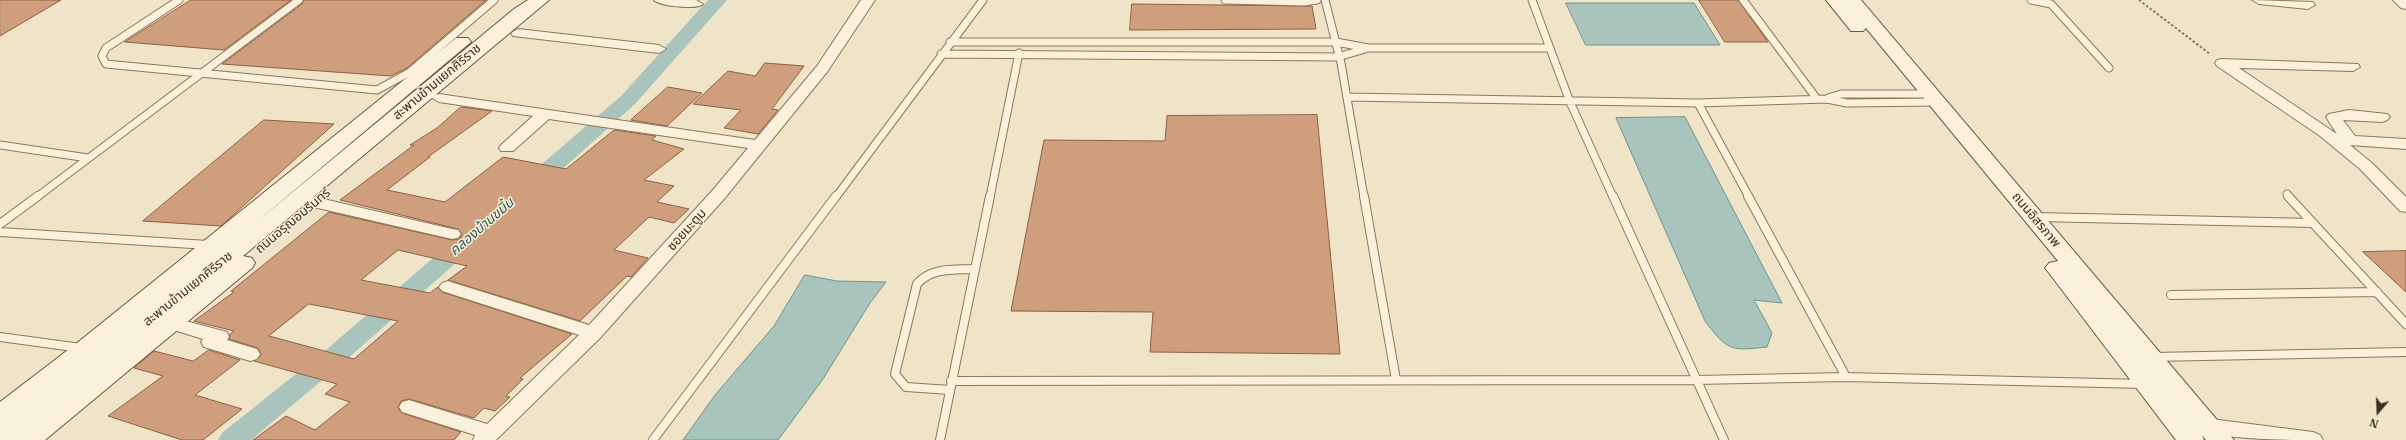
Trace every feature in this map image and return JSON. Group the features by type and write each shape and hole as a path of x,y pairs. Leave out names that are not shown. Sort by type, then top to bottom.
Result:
{"main road":[{"name":"สะพานข้ามแยกศิริราช","path":"1,440 212,269 522,11 540,0"},
{"name":"ถนนอรุณอมรินทร์","path":"0,416 86,349 213,245 522,11 557,0"},
{"path":"1835,0 1925,98 2191,440"},
{"name":"ถนนอิสรภาพ","path":"1852,0 1925,98 2034,217 2216,433"},
{"name":"ถนนอรุณอมรินทร์","path":"27,440 171,323 439,98 522,11"}],"street":[{"path":"661,0 696,4"},
{"name":"ซอยมะตูม","path":"487,436 593,333 718,195 822,69 868,0"},
{"path":"2259,0 2308,4"},
{"path":"2400,0 2406,5"},
{"path":"522,11 659,49"},
{"path":"2222,63 2353,67"},
{"path":"2222,63 2334,139 2366,166 2406,207"},
{"path":"439,98 759,145"},
{"path":"507,148 545,114"},
{"path":"2350,140 2337,124 2334,117 2349,115 2382,117"},
{"path":"2334,139 2406,144"},
{"path":"315,202 452,234"},
{"path":"448,287 593,333"},
{"path":"171,323 220,337 210,342 250,354"},
{"path":"409,407 487,436"},
{"path":"2216,433 2313,440"}],"lane":[{"path":"179,0 106,48 102,56 106,64 377,90 410,72 494,0"},
{"path":"0,224 198,74 299,0"},
{"path":"653,440 983,0"},
{"path":"1225,0 1304,2 1316,0"},
{"path":"1325,0 1336,42 1338,56 1342,63 1396,380"},
{"path":"1532,0 1570,102 1724,440"},
{"path":"1743,0 1817,99"},
{"path":"2031,0 2051,4 2109,68"},
{"path":"950,42 1336,42 1368,48 1550,48"},
{"path":"982,53 987,42"},
{"path":"941,54 1019,53 1338,56 1368,48"},
{"path":"940,440 1019,53"},
{"path":"1827,99 1841,94 1925,98"},
{"path":"1347,97 1698,103 1827,99 1847,103 1925,98"},
{"path":"1698,103 1846,376"},
{"path":"0,144 88,158"},
{"path":"2287,194 2406,324"},
{"path":"2034,217 2313,223"},
{"path":"0,232 213,245"},
{"path":"974,269 934,271 921,277 917,284 895,374 906,387 951,385 1396,380 1696,380 1846,376 2175,384"},
{"path":"2171,295 2377,292"},
{"path":"0,337 86,349"},
{"path":"2152,357 2406,352"}],"path":[{"path":"2139,0 2222,63"}],"water":[{"path":"1566,3 1694,3 1720,45 1586,45"},
{"path":"1685,117 1782,303 1754,300 1772,333 1767,347 1745,349 1731,347 1719,338 1705,321 1616,118"},
{"path":"805,275 837,281 886,282 870,303 823,379 778,440 683,440 715,395 774,326"}],"building":[{"path":"0,0 61,0 0,36"},
{"path":"191,0 291,0 224,50 125,42"},
{"path":"304,0 486,0 407,68 391,76 222,64 302,4"},
{"path":"1699,0 1738,0 1768,42 1725,42"},
{"path":"1132,4 1312,6 1316,29 1130,30"},
{"path":"765,63 804,66 772,109 778,110 758,134 724,128 741,110 693,104 728,71 755,76"},
{"path":"668,87 702,93 667,126 631,120"},
{"path":"461,107 492,111 428,157 430,157 387,190 445,202 503,157 566,169 614,130 656,136 652,140 684,149 644,180 674,186 657,202 689,209 674,223 649,217 614,250 648,258 631,277 627,276 580,321 448,280 467,266 398,250 361,280 430,293 438,287 442,292 572,334 520,378 523,379 506,396 510,397 495,411 484,408 474,418 409,399 401,401 398,408 402,413 461,432 454,440 253,440 286,416 315,430 350,402 325,394 337,384 254,361 261,355 258,348 229,339 230,334 234,331 194,321 234,292 231,291 329,212 452,240 459,239 462,234 458,229 340,200 414,145 410,145 437,128","holes":["309,304 398,321 354,359 269,336"]},
{"path":"1317,115 1340,354 1150,352 1153,312 1011,311 1044,140 1165,141 1167,116"},
{"path":"264,120 334,124 221,226 143,221"},
{"path":"2406,251 2406,292 2363,252"},
{"path":"209,350 240,360 195,395 242,409 203,440 182,440 108,416 163,376 134,368 154,351 193,361"}],"waterway":[{"name":"คลองบ้านขมิ้น","path":"529,187 628,100 718,0"},
{"name":"คลองบ้านขมิ้น","path":"232,440 336,355 467,241"}]}
